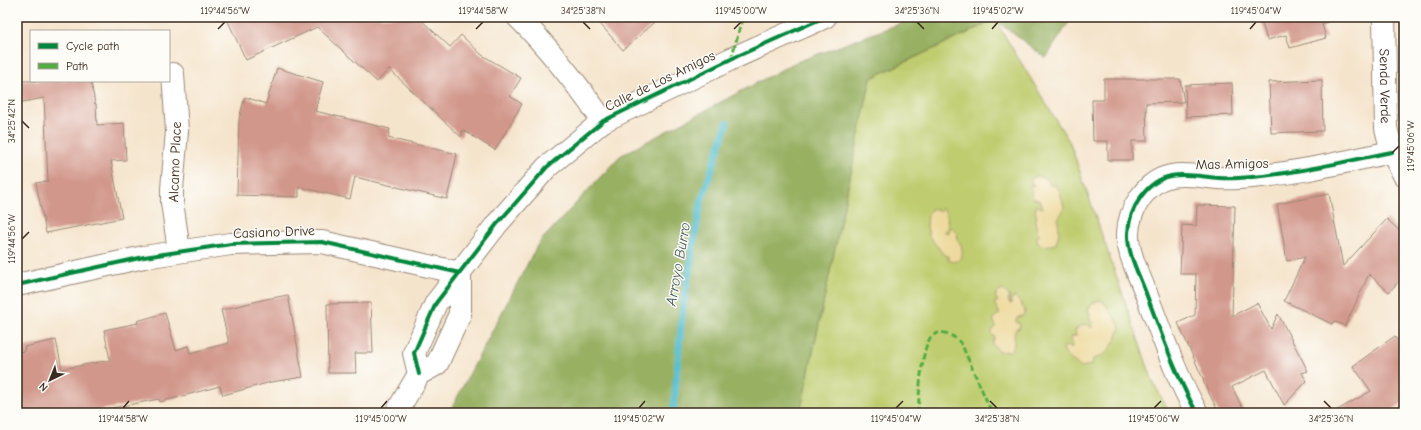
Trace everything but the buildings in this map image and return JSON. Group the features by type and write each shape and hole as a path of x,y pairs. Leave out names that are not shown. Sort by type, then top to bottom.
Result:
{"street":[{"path":"518,17 538,36 580,88 603,121"},
{"name":"Calle de Los Amigos","path":"460,273 497,224 547,167 603,121 731,59 825,17"},
{"name":"Senda Verde","path":"1384,17 1386,128 1392,152 1404,175"},
{"name":"Alcamo Place","path":"173,74 177,131 172,202 180,251"},
{"name":"Mas Amigos","path":"1197,413 1189,400 1169,353 1130,252 1128,233 1130,216 1138,201 1152,185 1170,176 1220,178 1277,175 1392,152"},
{"name":"Casiano Drive","path":"17,285 144,257 231,244 322,242 460,273"},
{"path":"396,413 419,374 437,364 460,314 460,273"}],"green space":[{"path":"918,17 1072,17 1046,58 995,20 871,78 800,413 449,413 538,244 620,156 794,63"},
{"path":"995,20 1070,143 1153,382 1170,413 800,413 871,78"}],"sand":[{"path":"1035,176 1046,179 1050,185 1056,185 1064,206 1058,219 1059,233 1056,244 1045,246 1039,244 1037,240 1037,236 1040,235 1037,231 1035,220 1037,218 1035,211 1037,205 1041,208 1043,207 1040,201 1033,198 1030,188 1031,185 1034,186 1031,183 1031,179"},
{"path":"942,208 947,216 948,227 945,232 948,233 950,227 956,232 957,240 962,249 961,259 954,262 948,260 949,257 944,255 929,236 927,226 928,213 932,209 939,212"},
{"path":"1003,290 1010,296 1008,301 1009,303 1011,304 1011,299 1015,297 1025,310 1024,315 1016,320 1020,327 1015,331 1014,345 1009,352 998,351 992,344 995,337 992,334 992,331 996,326 994,323 994,317 1000,314 994,303 998,301 995,297 998,292"},
{"path":"1099,300 1104,302 1120,326 1119,330 1110,349 1103,355 1093,359 1092,365 1080,367 1068,358 1063,348 1066,346 1071,348 1073,343 1071,341 1072,336 1076,336 1075,330 1080,326 1088,324 1091,328 1094,325 1089,318 1090,314 1088,309 1093,303"}],"waterway":[{"name":"Arroyo Burro","path":"673,413 683,306 701,202 727,123"}],"marked path":[{"path":"731,59 743,17"},
{"path":"918,413 921,377 928,342 931,337 942,332 954,337 962,345 992,413"}],"cycle path":[{"path":"419,374 414,353 436,303 497,224 547,167 603,121 731,59 825,17"},
{"path":"1197,413 1182,385 1134,265 1128,241 1128,233 1129,224 1135,206 1140,197 1154,184 1171,176 1189,175 1231,178 1270,175 1305,170 1392,152"},
{"path":"17,285 144,257 231,244 322,242 460,273"}]}
